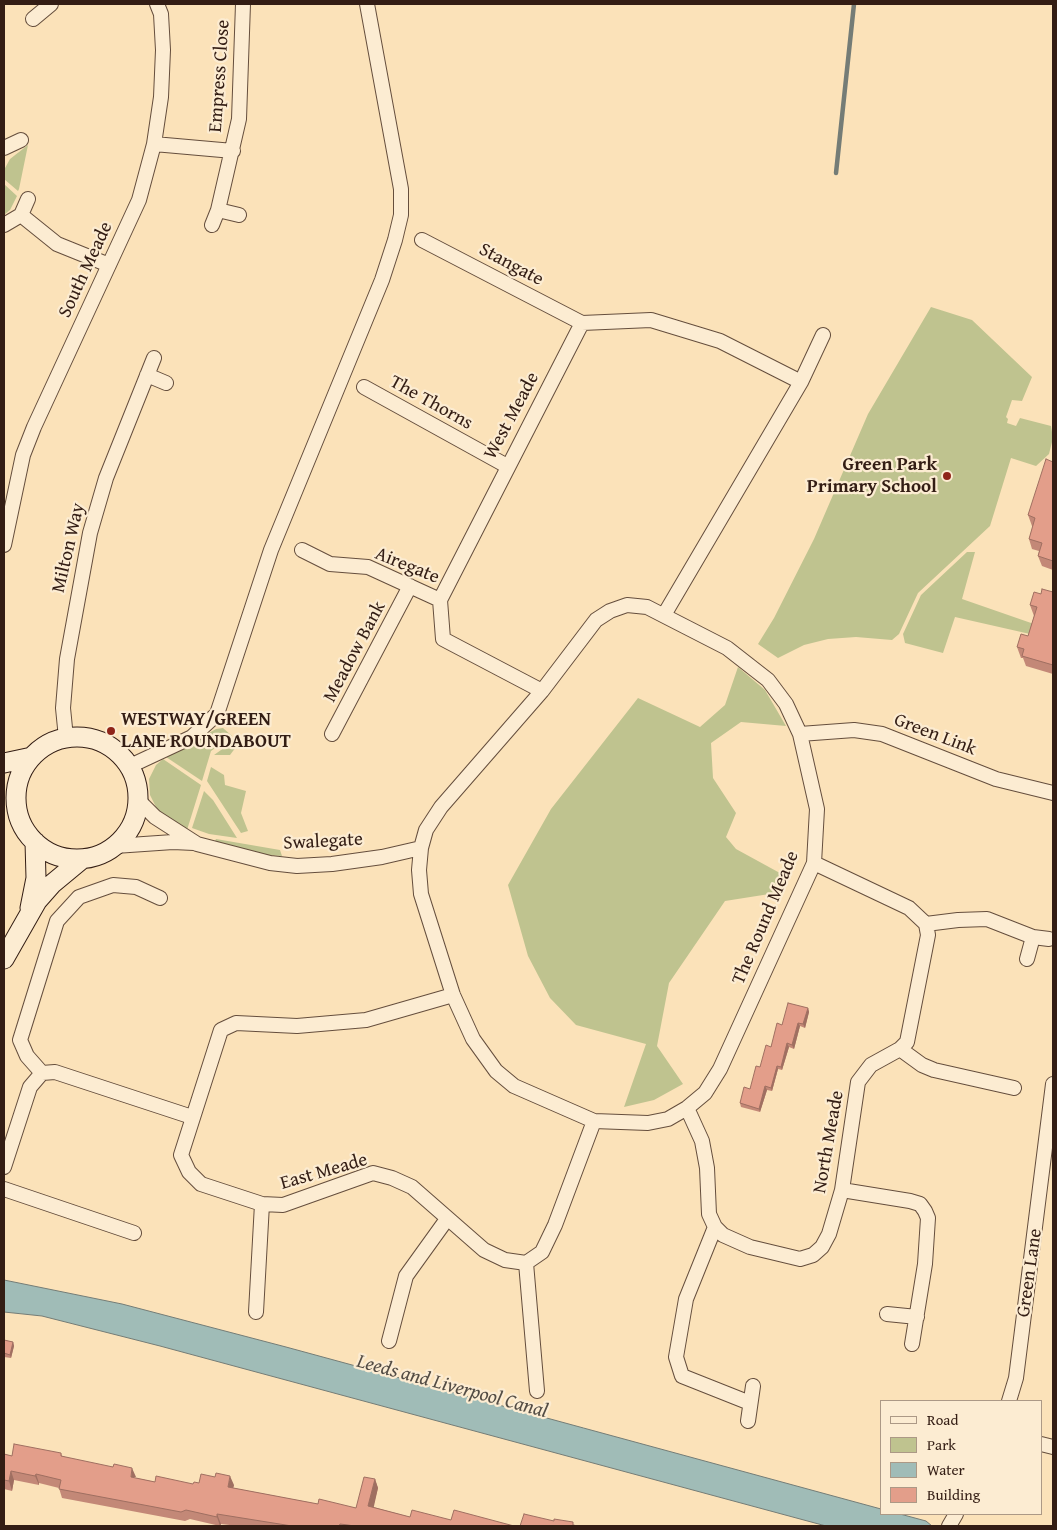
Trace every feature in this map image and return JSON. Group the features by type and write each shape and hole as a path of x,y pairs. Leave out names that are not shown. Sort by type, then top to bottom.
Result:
{"main road":[{"path":"81,737 97,740 112,747 130,766 137,782 139,801 134,823 125,837 115,846 96,857 81,860 56,856 35,842 21,824 16,806 19,779 32,757 41,749 66,738 81,737"},
{"path":"4,763 32,757"},
{"path":"4,792 16,806"},
{"path":"28,914 36,878 35,842"},
{"path":"4,959 28,914 52,884 81,860"}],"street":[{"path":"32,19 51,4"},
{"name":"South Meade","path":"4,544 23,456 139,200 154,144 161,97 163,50 161,14 157,4"},
{"name":"Empress Close","path":"212,225 218,210 239,120 242,78 243,4"},
{"path":"130,766 192,737 217,714 271,550 382,280 395,240 400,215 401,189 367,4"},
{"path":"4,148 21,140"},
{"name":"Empress Close","path":"154,144 233,151"},
{"path":"4,225 21,216 28,199"},
{"path":"218,210 239,215"},
{"path":"21,216 57,244 109,265"},
{"name":"Stangate","path":"422,240 582,323"},
{"path":"582,323 651,320 720,341 801,382"},
{"name":"West Meade","path":"440,600 507,466 582,323"},
{"path":"664,615 801,382 823,335"},
{"name":"Milton Way","path":"66,738 63,708 67,659 90,533 106,478 154,358"},
{"path":"147,375 166,383"},
{"name":"The Thorns","path":"364,388 507,466"},
{"name":"Airegate","path":"302,550 330,564 368,567 440,600"},
{"name":"Meadow Bank","path":"332,734 410,586"},
{"path":"440,600 444,639 542,691"},
{"name":"The Round Meade","path":"627,605 647,607 728,648 768,680 786,704 800,734 811,773 817,809 814,863 720,1069 705,1093 687,1108 668,1119 648,1123 594,1120 514,1086 496,1071 473,1039 453,995 421,894 419,870 421,848 426,830 441,807 542,691 596,620 610,610 627,605"},
{"name":"Green Link","path":"800,734 854,730 882,734 996,778 1053,793"},
{"name":"Swalegate","path":"139,801 155,817 197,844"},
{"name":"Swalegate","path":"115,846 173,842 197,844 242,857 297,866 332,864 382,857 421,848"},
{"path":"814,863 909,908 926,924 928,935 910,1032 907,1042 900,1049 934,1070 1014,1088"},
{"path":"160,898 136,887 113,885 79,898 57,921 20,1040 27,1056 42,1072 55,1072 192,1117"},
{"path":"926,924 987,919 1033,937 1049,939"},
{"path":"1027,959 1033,937"},
{"name":"East Meade","path":"453,995 366,1020 297,1026 236,1023 221,1030 181,1155 189,1172 201,1184 262,1204 283,1205 300,1201 373,1174 392,1178 412,1188 484,1250 505,1260 526,1262"},
{"name":"North Meade","path":"715,1227 732,1241 800,1259 813,1255 822,1247 829,1234 842,1190 858,1082 871,1065 900,1049"},
{"path":"4,1167 30,1087 42,1072"},
{"name":"Green Lane","path":"1009,1400 1016,1378 1051,1139 1053,1084"},
{"path":"687,1108 702,1141 707,1168 709,1214 715,1227 686,1298 676,1357 682,1376 750,1403"},
{"path":"537,1391 526,1262 542,1252 549,1238 594,1120"},
{"path":"4,1189 134,1233"},
{"path":"842,1190 910,1201 920,1204 925,1211 928,1218 925,1264 912,1344"},
{"path":"256,1312 262,1204"},
{"path":"389,1341 406,1276 447,1219"},
{"path":"887,1314 917,1317"},
{"path":"748,1421 753,1386"},
{"path":"949,1526 955,1515"}],"green space":[{"path":"28,145 18,191 4,179 4,170 10,159"},
{"path":"4,184 17,196 10,210 4,215"},
{"name":"Green Park Primary School","path":"931,307 972,320 1032,377 1022,401 1012,400 1006,417 1008,419 1007,423 1016,426 1020,418 1051,426 1053,438 1049,454 1036,466 1011,458 990,526 918,593 899,634 892,640 856,637 828,639 804,645 778,658 758,644 774,618 814,539 868,414"},
{"path":"967,552 975,552 962,599 1034,624 1030,634 955,617 943,653 905,643 903,634 921,595"},
{"path":"738,667 765,690 786,726 741,722 711,743 713,778 736,813 726,837 736,849 789,878 782,892 725,901 669,983 657,1046 683,1084 654,1100 624,1107 646,1044 576,1025 550,998 528,956 508,885 551,809 638,698 700,727 725,705"},
{"path":"223,728 232,736 211,751 202,781 166,757 216,729"},
{"path":"235,740 236,747 230,755 214,755"},
{"path":"163,759 201,785 187,830 159,813 150,795 149,779 156,765"},
{"path":"211,767 224,775 225,785 246,791 241,813 248,831 241,833 207,781"},
{"path":"204,791 213,800 237,838 209,834 192,828"},
{"path":"216,839 280,850 282,856 265,855 225,845 215,841"}],"water":[{"name":"Leeds and Liverpool Canal","path":"4,1280 122,1304 880,1509 880,1515 904,1515 926,1521 932,1526 826,1526 160,1346 42,1316 4,1312"}],"building":[{"path":"1046,459 1053,462 1053,561 1038,556 1042,543 1029,539 1035,518 1028,515"},
{"path":"1042,589 1053,592 1053,665 1022,656 1024,649 1017,647 1021,634 1028,636 1037,607 1030,605 1034,592 1041,594"},
{"path":"788,1003 808,1008 803,1024 798,1023 792,1045 787,1043 781,1067 777,1066 771,1088 765,1086 759,1109 740,1103 744,1087 750,1089 756,1066 760,1067 766,1045 771,1047 777,1023 782,1025"},
{"path":"4,1340 13,1342 10,1355 4,1353"},
{"path":"14,1444 61,1453 61,1456 113,1467 114,1464 132,1468 131,1477 155,1482 156,1476 193,1484 194,1482 199,1483 201,1474 215,1477 216,1473 230,1476 228,1487 318,1504 319,1499 356,1508 364,1477 375,1479 368,1506 410,1517 412,1510 451,1520 454,1510 514,1526 354,1526 340,1524 339,1526 292,1526 217,1514 217,1517 186,1510 181,1512 59,1489 61,1480 36,1474 35,1476 11,1471 9,1481 4,1480 4,1454 12,1456"},
{"path":"524,1514 554,1521 554,1519 573,1522 573,1525 578,1526 520,1526"}],"waterway":[{"path":"836,173 854,4"}],"place":[{"name":"Green Park Primary School","path":"947,476"},
{"name":"WESTWAY/GREEN LANE ROUNDABOUT","path":"111,731"}]}
